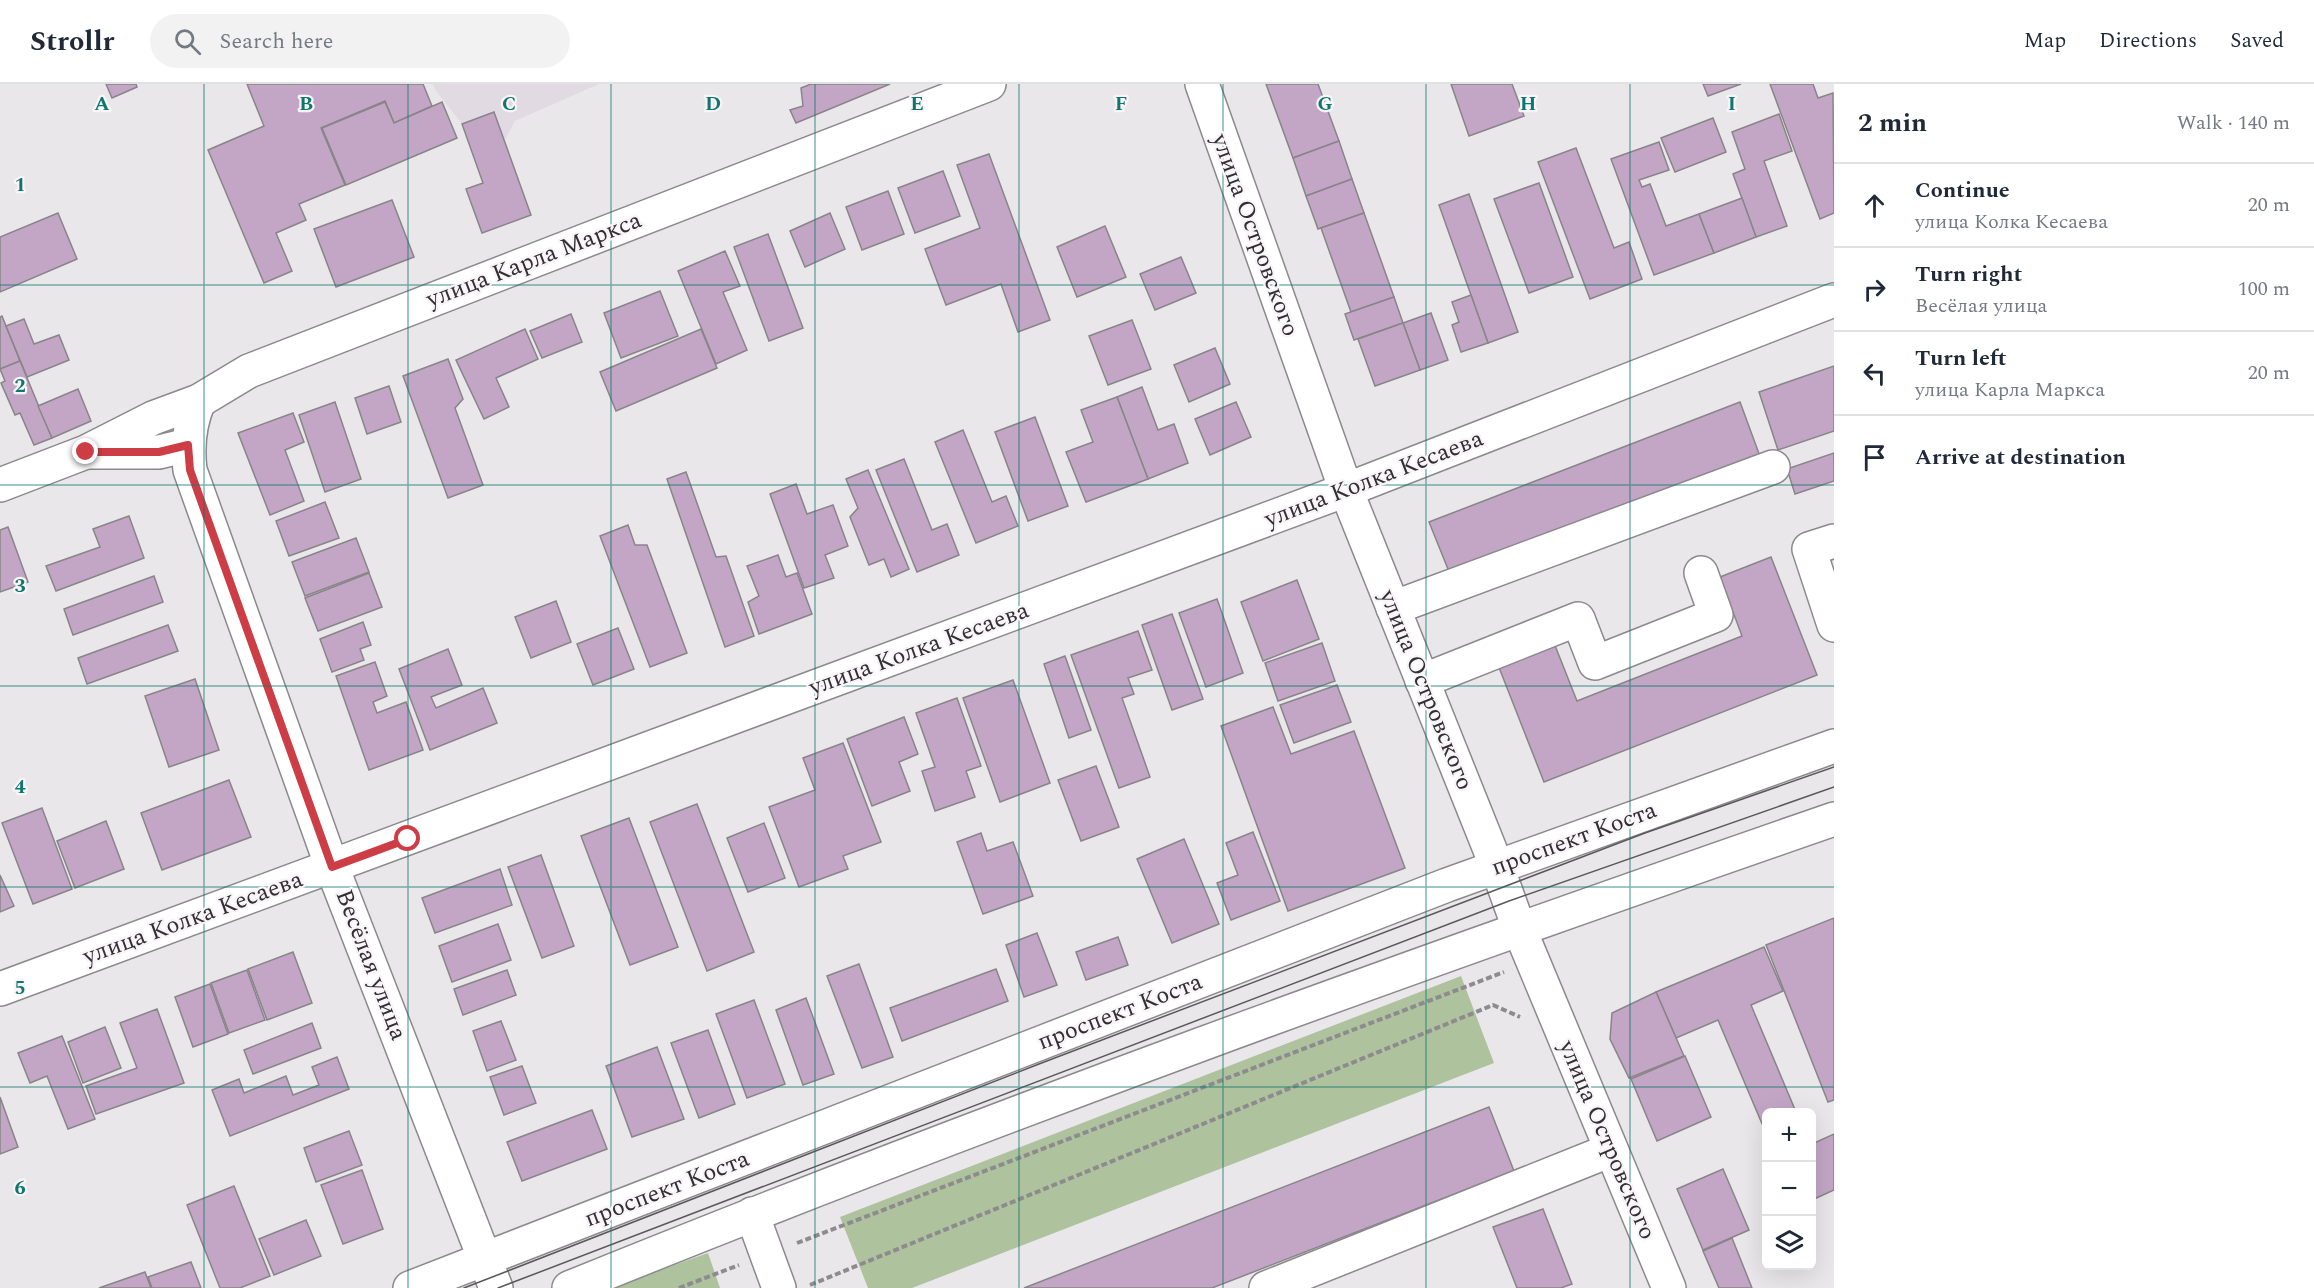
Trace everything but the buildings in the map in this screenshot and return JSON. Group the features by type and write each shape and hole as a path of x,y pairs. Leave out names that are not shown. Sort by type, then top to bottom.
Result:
{"street":[{"name":"улица Карла Маркса","path":"0,485 86,452 153,418 199,401 249,371 989,84"},
{"name":"улица Островского","path":"1202,84 1346,490 1497,867 1519,928 1669,1288"},
{"name":"улица Колка Кесаева","path":"0,989 1346,490 1834,300"},
{"name":"Весёлая улица","path":"199,401 192,416 188,445 190,470 332,867 469,1224 491,1274"},
{"name":"улица Карла Маркса","path":"86,452 159,452 188,445"},
{"path":"1393,608 1773,467"},
{"path":"1834,541 1809,549 1834,625"},
{"path":"1422,681 1578,619 1595,663 1716,615 1701,573"},
{"name":"проспект Коста","path":"410,1288 491,1274 1497,867 1834,746"},
{"path":"569,1288 752,1214 1519,928 1834,819"},
{"path":"1266,1288 1611,1150"},
{"path":"752,1214 779,1288"}],"path":[{"path":"679,1288 1533,961"},
{"path":"803,1288 1493,1005 1520,1017"}],"shaded area":[{"path":"433,84 599,84 515,121 505,140 494,112 462,124"}],"green space":[{"path":"1461,976 1494,1063 912,1288 868,1288 840,1217"},
{"path":"708,1253 720,1288 609,1288"}],"tram line":[{"path":"464,1288 1039,1064 1645,833 1834,767"},
{"path":"498,1288 1509,901 1834,787"}],"route":[{"path":"86,452 159,452 188,445 190,470 332,867 408,839"}]}
